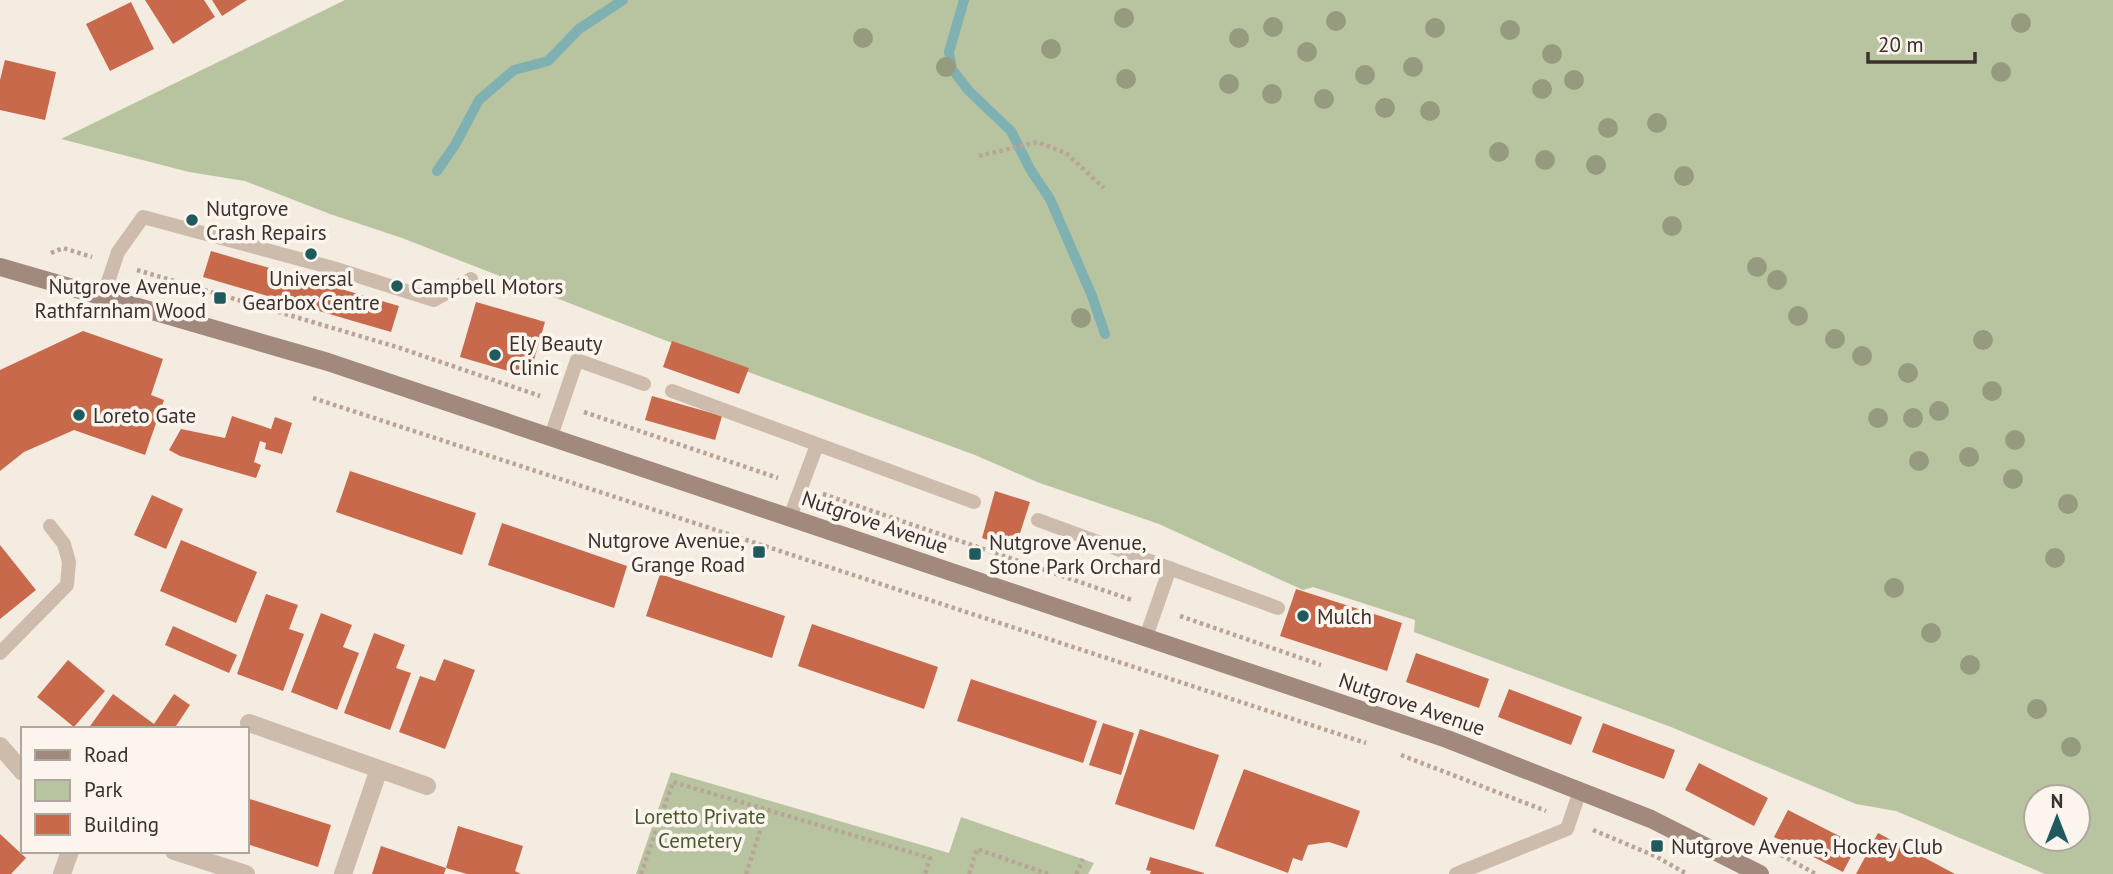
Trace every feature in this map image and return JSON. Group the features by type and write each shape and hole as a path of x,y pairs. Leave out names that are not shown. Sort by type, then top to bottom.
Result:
{"main road":[{"name":"Nutgrove Avenue","path":"0,267 328,362 1447,739 1651,819 1760,874"}],"street":[{"path":"249,723 427,786"},
{"path":"0,746 21,770"},
{"path":"343,874 379,769"},
{"path":"62,874 69,853"},
{"path":"180,853 246,874"}],"lane":[{"path":"103,297 118,252 143,217 333,268 435,300 471,279"},
{"path":"551,436 577,360 644,384"},
{"path":"672,391 974,502"},
{"path":"790,517 817,444"},
{"path":"1038,520 1278,608"},
{"path":"0,653 67,585 69,562 64,544 50,526"},
{"path":"1146,637 1170,568"},
{"path":"1456,874 1567,829 1580,791"}],"path":[{"path":"979,156 1037,142 1066,153 1104,188"},
{"path":"313,398 1370,745"},
{"path":"1397,753 1570,820 1655,856 1687,874"},
{"path":"643,873 673,782 930,858 925,874"},
{"path":"746,874 767,810"},
{"path":"969,874 977,849 1048,874"},
{"path":"1076,874 1083,859"}],"green space":[{"path":"345,0 2113,0 2113,874 2045,874 1896,811 1856,804 1671,727 1414,632 1415,620 1313,587 1303,590 1159,524 1037,482 975,455 721,362 402,238 245,181 189,172 61,139"},
{"name":"Loretto Private Cemetery","path":"671,772 949,853 961,817 1094,863 1088,874 636,874"}],"building":[{"path":"145,0 204,0 215,17 173,44"},
{"path":"212,0 247,0 222,16"},
{"path":"131,2 154,49 110,71 86,24"},
{"path":"5,60 56,72 45,120 0,110 0,80"},
{"path":"211,251 399,306 391,332 203,277"},
{"path":"476,302 545,322 529,377 460,357"},
{"name":"Loreto Gate","path":"83,331 163,359 151,395 164,400 145,455 74,430 24,452 0,471 0,370"},
{"path":"672,341 749,368 739,394 663,367"},
{"path":"652,396 722,416 715,440 645,420"},
{"path":"232,416 271,429 275,417 292,423 282,454 265,449 266,443 260,441 254,462 261,465 256,478 180,456 169,450 181,429 225,438"},
{"path":"350,471 476,513 462,555 336,512"},
{"path":"995,491 1030,502 1015,549 982,538"},
{"path":"152,495 183,509 166,549 134,535"},
{"path":"502,523 627,566 614,608 488,565"},
{"path":"181,540 257,572 236,623 160,591"},
{"path":"0,545 36,590 0,619"},
{"path":"660,574 785,616 772,658 646,616"},
{"path":"1296,589 1402,623 1387,671 1280,636"},
{"path":"266,594 298,605 289,629 304,634 283,691 237,674"},
{"path":"321,613 352,625 343,647 359,653 337,710 291,692"},
{"path":"812,624 938,667 924,709 798,666"},
{"path":"173,626 237,655 229,673 165,645"},
{"path":"374,633 405,645 396,668 411,673 390,730 344,713"},
{"path":"1416,653 1489,679 1479,708 1406,682"},
{"path":"444,659 475,670 445,749 399,732 420,676 435,681"},
{"path":"68,660 105,691 74,727 37,697"},
{"path":"971,679 1097,721 1083,763 957,721"},
{"path":"1509,689 1582,717 1571,745 1498,717"},
{"path":"113,694 154,724 174,694 190,705 175,727 89,727"},
{"path":"1103,723 1134,733 1121,775 1089,765"},
{"path":"1603,723 1675,750 1664,779 1592,752"},
{"path":"1140,729 1219,755 1194,830 1115,804"},
{"path":"1699,763 1768,798 1754,826 1685,790"},
{"path":"1244,769 1360,811 1347,848 1329,842 1308,845 1302,861 1293,858 1288,873 1215,846"},
{"path":"248,798 331,825 318,867 248,844"},
{"path":"1788,810 1857,845 1843,872 1774,837"},
{"path":"458,826 523,846 515,871 521,874 467,874 446,868"},
{"path":"1878,833 1955,874 1856,874"},
{"path":"0,834 26,858 11,874 0,874"},
{"path":"381,846 446,868 444,874 372,874"},
{"path":"1150,857 1204,874 1150,874 1151,871 1146,870"}],"waterway":[{"path":"437,171 455,145 479,100 514,70 548,61 579,29 623,0"},
{"path":"964,0 949,52 952,69 969,91 1011,131 1030,169 1050,199 1092,296 1105,334"}],"place":[{"name":"Nutgrove Crash Repairs","path":"192,220"},
{"name":"Universal Gearbox Centre","path":"311,254"},
{"name":"Campbell Motors","path":"397,286"},
{"name":"Nutgrove Avenue, Rathfarnham Wood","path":"220,298"},
{"name":"Ely Beauty Clinic","path":"495,355"},
{"name":"Loreto Gate","path":"79,415"},
{"name":"Nutgrove Avenue, Grange Road","path":"759,552"},
{"name":"Nutgrove Avenue, Stone Park Orchard","path":"975,554"},
{"name":"Mulch","path":"1303,616"},
{"name":"Nutgrove Avenue, Hockey Club","path":"1657,846"}]}
